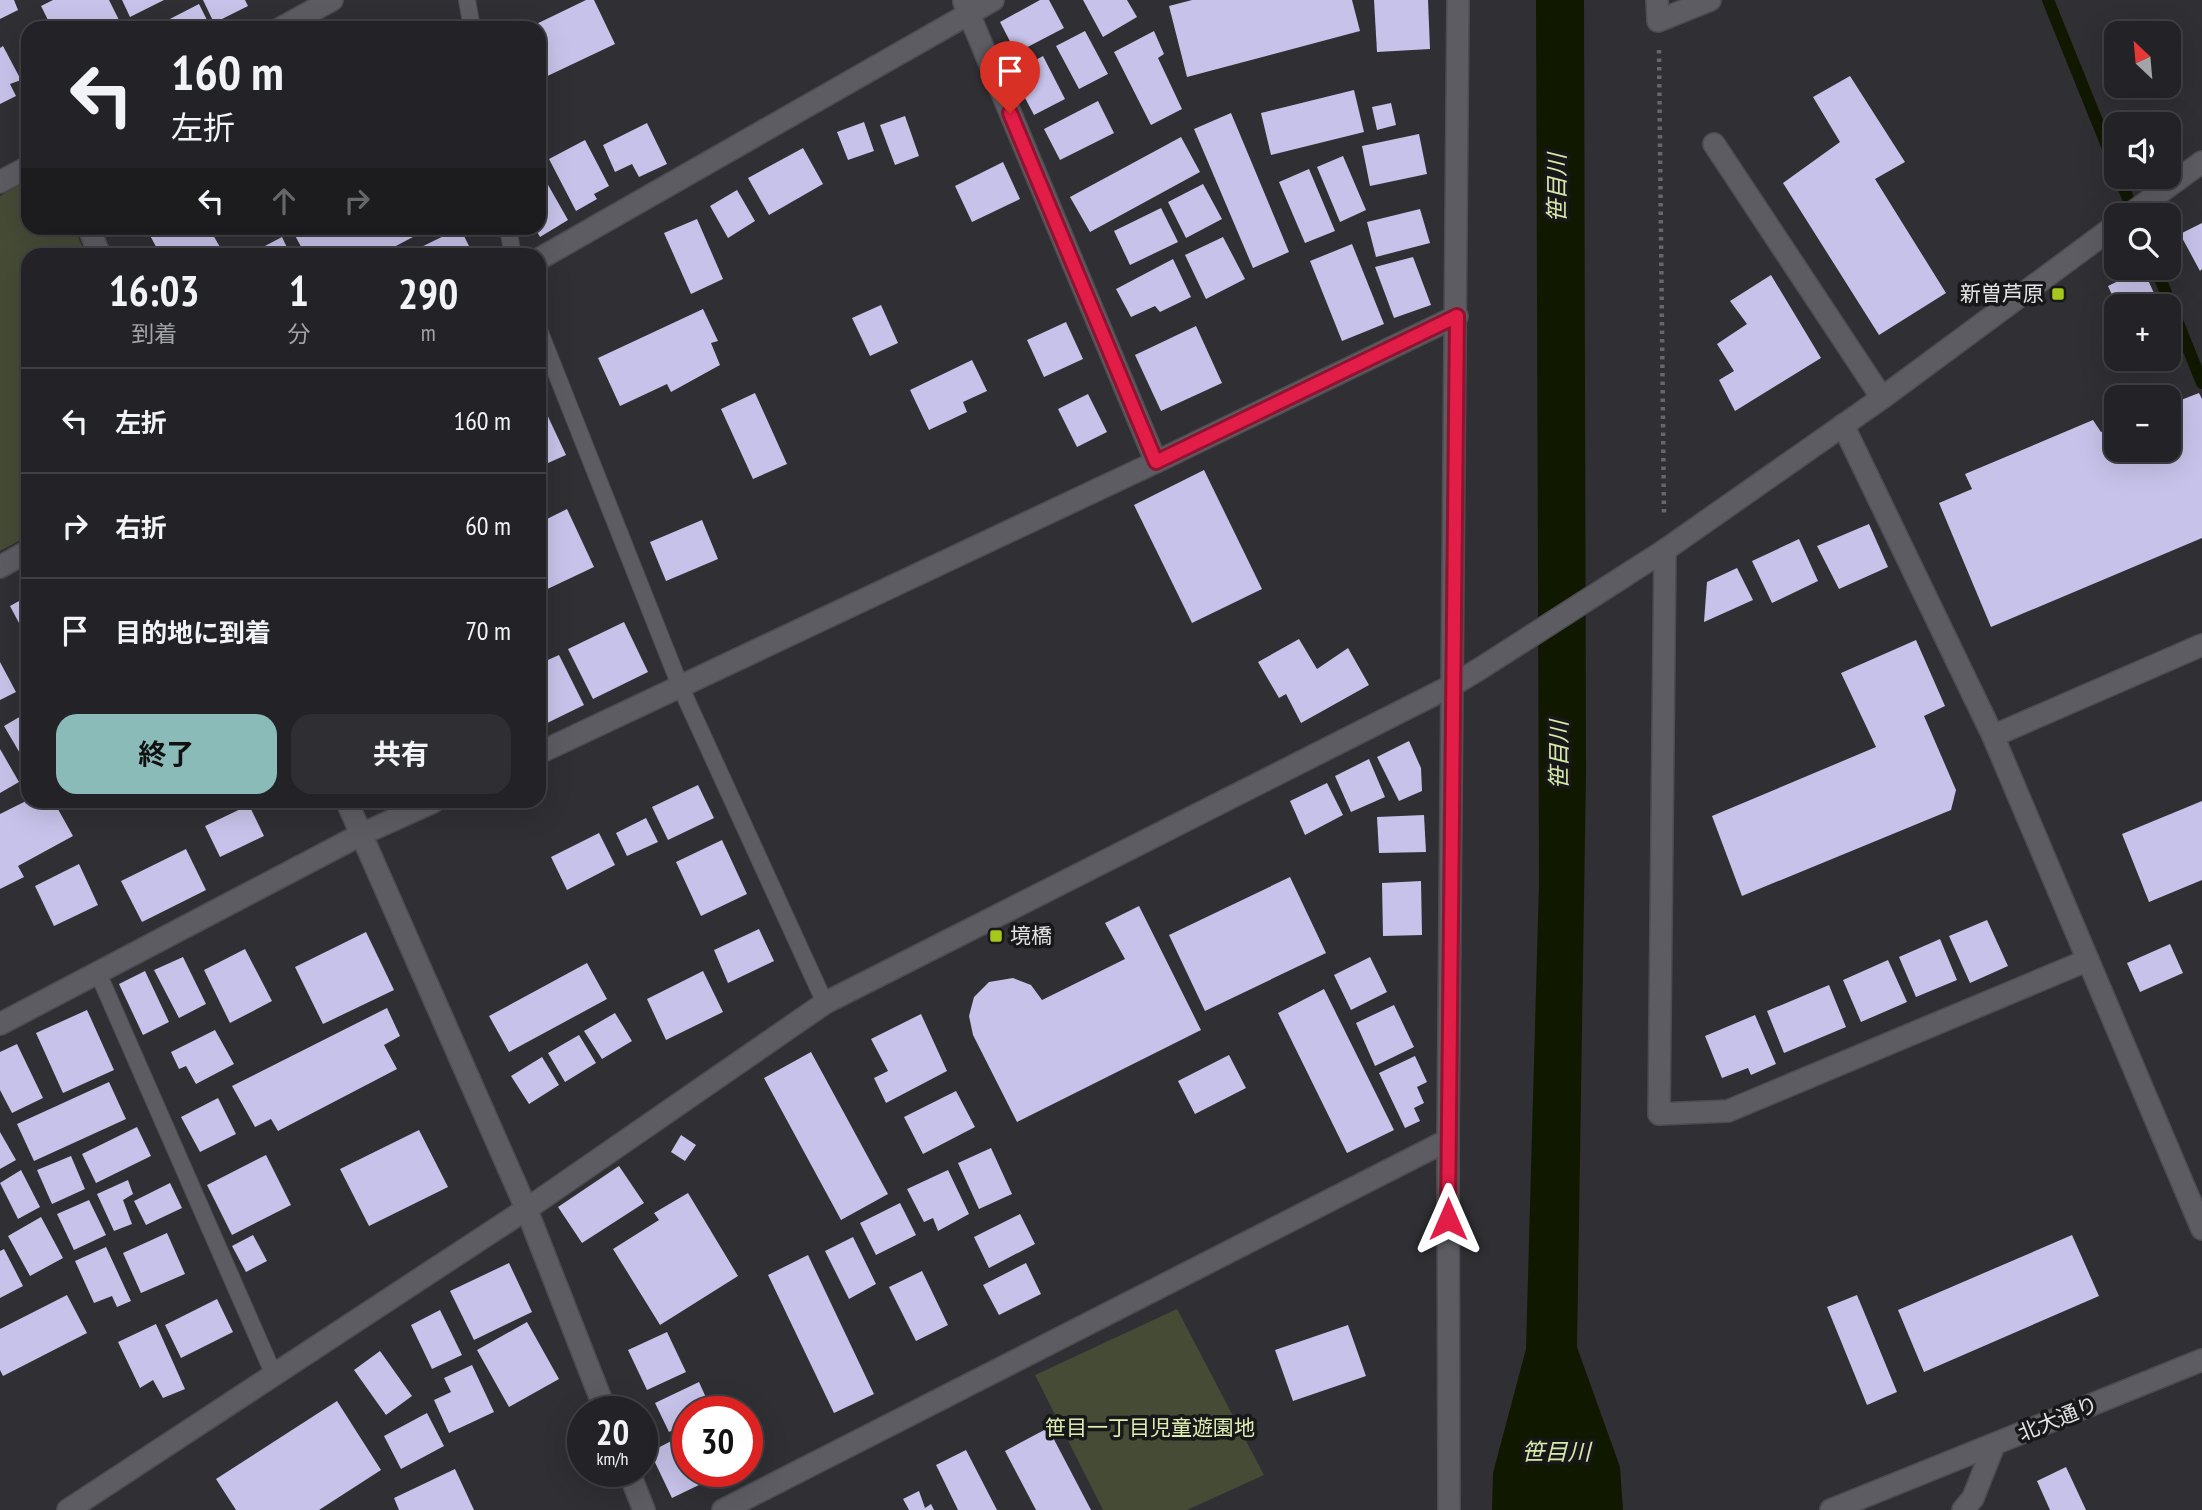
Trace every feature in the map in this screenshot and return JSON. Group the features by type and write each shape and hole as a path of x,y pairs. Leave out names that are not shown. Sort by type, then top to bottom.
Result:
{"street":[{"path":"294,21 332,0"},
{"path":"546,255 966,7 993,0"},
{"path":"1449,1510 1448,1140 1458,0"},
{"path":"1658,10 1710,0"},
{"path":"966,7 1156,462"},
{"path":"1714,144 1882,398"},
{"path":"2146,203 2202,162"},
{"path":"0,182 21,171"},
{"path":"68,1510 526,1208 825,1003 1453,685 1481,668 1657,555 1882,398 2104,234"},
{"path":"546,750 1156,462 1457,316"},
{"path":"1843,425 1993,736 2202,1229"},
{"path":"0,567 21,555"},
{"path":"1657,555 1659,1114 1728,1111 2088,960"},
{"path":"1993,736 2202,645"},
{"path":"350,808 526,1208 600,1396"},
{"path":"0,1024 362,834 420,808"},
{"path":"723,1510 1448,1140"},
{"name":"北大通り","path":"1831,1510 2202,1360"},
{"path":"1963,1510 1973,1498 1994,1445"},
{"path":"635,1487 644,1510"}],"lane":[{"path":"467,0 471,21"},
{"path":"546,348 681,688 825,1003"},
{"path":"97,973 274,1375"}],"path":[{"path":"1657,555 1658,10"}],"green space":[{"path":"21,184 21,235 77,235 83,248 21,248 21,540 0,551 0,196"},
{"name":"笹目一丁目児童遊園地","path":"1177,1309 1264,1475 1187,1510 1103,1510 1035,1375"}],"water":[{"name":"笹目川","path":"1536,0 1584,0 1586,773 1577,1347 1620,1467 1623,1510 1492,1510 1493,1473 1526,1349 1539,883"}],"building":[{"path":"0,0 14,0 18,10 0,19"},
{"path":"53,0 109,0 120,21 48,21 41,6"},
{"path":"122,0 164,0 130,17"},
{"path":"203,0 245,0 248,6 213,21"},
{"path":"586,0 594,0 615,44 546,77 546,21 542,21"},
{"path":"1040,0 1049,0 1064,28 1016,53 1000,22"},
{"path":"1083,0 1127,0 1137,17 1103,37"},
{"path":"1192,0 1352,0 1360,31 1187,77 1169,6"},
{"path":"1374,0 1428,0 1430,49 1377,52"},
{"path":"199,4 208,21 166,21"},
{"path":"1085,31 1108,74 1079,89 1056,46"},
{"path":"1154,31 1164,54 1158,58 1182,109 1151,125 1114,52"},
{"path":"3,46 21,80 10,84 16,96 0,104 0,48"},
{"path":"1043,56 1065,99 1034,115 1012,73"},
{"path":"1850,76 1905,162 1875,179 1946,293 1879,335 1783,183 1840,142 1813,97"},
{"path":"1354,90 1364,132 1271,155 1261,113"},
{"path":"1098,101 1114,133 1060,160 1044,129"},
{"path":"1391,103 1396,125 1377,130 1372,107"},
{"path":"1231,113 1289,252 1253,268 1194,129"},
{"path":"905,116 919,156 895,165 880,125"},
{"path":"864,122 874,151 848,160 837,132"},
{"path":"647,123 667,164 639,177 632,164 615,172 603,145"},
{"path":"1419,134 1427,174 1370,186 1362,146"},
{"path":"1181,137 1200,172 1090,232 1070,197"},
{"path":"585,140 609,186 594,194 597,199 576,211 549,159"},
{"path":"803,148 823,184 769,215 748,178"},
{"path":"1343,156 1366,210 1340,222 1317,167"},
{"path":"1003,162 1020,199 972,222 955,186"},
{"path":"1309,169 1335,231 1305,243 1279,182"},
{"path":"546,181 568,220 546,233"},
{"path":"1203,184 1222,219 1186,238 1168,202"},
{"path":"737,190 755,221 728,238 710,206"},
{"path":"1161,208 1178,242 1130,265 1114,231"},
{"path":"1420,209 1430,243 1376,257 1367,222"},
{"path":"697,219 723,279 691,294 664,233"},
{"path":"2202,223 2200,271 2181,236"},
{"path":"150,235 213,235 221,248 157,248"},
{"path":"295,235 417,235 392,248 302,248"},
{"path":"446,235 464,235 470,248 419,248"},
{"path":"282,237 287,248 261,248"},
{"path":"1223,237 1245,279 1206,299 1185,255"},
{"path":"1352,244 1384,324 1342,341 1310,261"},
{"path":"1413,257 1431,305 1394,318 1375,267"},
{"path":"1173,259 1191,297 1160,312 1155,306 1131,317 1116,289"},
{"path":"1771,275 1821,358 1735,411 1719,380 1734,371 1717,344 1747,324 1730,301"},
{"path":"2120,280 2148,280 2154,294 2112,294 2108,286"},
{"path":"881,305 898,343 870,356 852,318"},
{"path":"703,309 718,341 711,343 720,365 671,392 667,384 620,406 598,358"},
{"path":"1066,322 1083,359 1044,377 1027,340"},
{"path":"1196,326 1222,383 1161,411 1135,355"},
{"path":"972,360 987,391 963,402 967,412 929,430 910,390"},
{"path":"755,393 787,464 753,479 721,409"},
{"path":"2199,393 2202,399 2202,538 1991,627 1939,503 1972,489 1965,474 2093,420 2101,432 2104,431 2104,462 2181,462 2181,400"},
{"path":"1088,394 1107,432 1077,447 1058,409"},
{"path":"546,412 566,455 546,464"},
{"path":"1204,470 1262,589 1192,623 1134,505"},
{"path":"567,509 594,567 546,590 546,520"},
{"path":"702,520 718,559 666,581 650,542"},
{"path":"1869,524 1888,567 1839,589 1817,546"},
{"path":"1799,539 1818,581 1772,603 1752,561"},
{"path":"1737,568 1753,600 1704,622 1707,582"},
{"path":"21,600 21,627 10,606"},
{"path":"624,622 648,672 593,699 568,649"},
{"path":"1299,639 1317,669 1348,648 1369,685 1301,723 1286,694 1279,698 1258,662"},
{"path":"1916,640 1945,706 1924,716 1956,790 1951,810 1742,896 1712,816 1876,747 1841,673"},
{"path":"559,655 584,705 546,724 546,661"},
{"path":"0,662 16,692 0,700"},
{"path":"21,716 21,755 4,726"},
{"path":"1409,741 1421,768 1422,791 1399,801 1377,757"},
{"path":"0,749 19,782 0,793"},
{"path":"1369,759 1385,797 1351,812 1335,776"},
{"path":"1327,783 1343,815 1305,835 1290,801"},
{"path":"698,785 714,818 668,840 652,807"},
{"path":"2202,801 2202,880 2149,902 2122,834"},
{"path":"21,804 21,808 57,808 73,836 18,866 24,877 0,889 0,814"},
{"path":"243,808 250,808 264,836 220,857 205,826"},
{"path":"1424,815 1426,852 1379,853 1377,817"},
{"path":"646,818 658,842 627,856 616,833"},
{"path":"599,833 615,865 567,890 551,857"},
{"path":"722,840 747,894 701,916 676,862"},
{"path":"186,849 206,890 142,922 121,881"},
{"path":"79,864 98,905 54,926 35,886"},
{"path":"1290,877 1326,953 1205,1011 1169,935"},
{"path":"1421,881 1422,935 1383,936 1382,883"},
{"path":"1139,906 1201,1030 1017,1122 973,1035 969,1016 974,997 989,982 1013,978 1031,985 1042,1000 1125,959 1105,923"},
{"path":"1987,920 2008,966 1970,983 1949,936"},
{"path":"759,929 774,961 728,983 714,950"},
{"path":"366,932 394,990 323,1024 295,967"},
{"path":"1940,939 1957,980 1916,997 1899,957"},
{"path":"2170,944 2183,973 2140,992 2127,963"},
{"path":"245,949 272,1001 230,1023 204,970"},
{"path":"183,957 206,1004 179,1018 154,970"},
{"path":"1370,957 1387,992 1351,1010 1334,975"},
{"path":"1888,960 1907,1002 1861,1022 1843,980"},
{"path":"587,963 607,999 509,1052 489,1016"},
{"path":"145,971 169,1022 143,1035 119,984"},
{"path":"703,971 723,1012 666,1040 647,999"},
{"path":"1829,985 1846,1027 1784,1053 1767,1011"},
{"path":"1324,989 1394,1130 1347,1153 1278,1013"},
{"path":"1394,1005 1414,1047 1375,1066 1356,1023"},
{"path":"387,1008 400,1036 384,1045 397,1069 278,1131 271,1119 255,1127 232,1086"},
{"path":"87,1010 114,1070 63,1093 36,1033"},
{"path":"615,1013 632,1041 602,1059 584,1031"},
{"path":"921,1014 947,1071 886,1103 874,1078 888,1071 871,1039"},
{"path":"1755,1015 1776,1064 1751,1075 1748,1068 1722,1078 1705,1036"},
{"path":"215,1030 234,1064 196,1084 186,1066 179,1069 171,1052"},
{"path":"579,1035 596,1063 565,1082 548,1053"},
{"path":"17,1044 43,1098 12,1113 0,1090 0,1052"},
{"path":"811,1052 888,1194 841,1220 764,1078"},
{"path":"1229,1055 1246,1088 1195,1114 1178,1081"},
{"path":"1415,1056 1427,1082 1417,1087 1424,1103 1414,1108 1420,1121 1405,1128 1379,1073"},
{"path":"542,1057 559,1085 529,1104 511,1076"},
{"path":"109,1082 126,1119 34,1161 17,1124"},
{"path":"956,1091 975,1127 923,1154 904,1117"},
{"path":"218,1098 236,1134 200,1152 181,1117"},
{"path":"137,1127 151,1156 96,1183 82,1154"},
{"path":"419,1130 448,1187 369,1226 340,1169"},
{"path":"0,1132 16,1160 0,1169"},
{"path":"681,1135 696,1145 685,1161 671,1152"},
{"path":"991,1148 1012,1194 979,1209 958,1163"},
{"path":"266,1155 291,1205 232,1235 207,1185"},
{"path":"71,1156 85,1189 52,1204 37,1170"},
{"path":"619,1166 644,1203 582,1243 558,1207"},
{"path":"21,1170 40,1207 18,1219 0,1183"},
{"path":"948,1170 969,1214 938,1231 933,1218 924,1222 907,1189"},
{"path":"128,1180 133,1194 123,1200 132,1224 114,1231 97,1194"},
{"path":"170,1183 182,1208 146,1225 134,1201"},
{"path":"688,1193 738,1276 660,1325 613,1249 659,1220 654,1213"},
{"path":"89,1200 106,1235 74,1250 57,1214"},
{"path":"900,1203 916,1235 876,1255 860,1223"},
{"path":"1020,1214 1035,1244 989,1268 974,1237"},
{"path":"41,1217 63,1258 30,1276 8,1236"},
{"path":"167,1233 185,1274 141,1293 123,1253"},
{"path":"253,1235 267,1261 246,1272 232,1246"},
{"path":"2072,1235 2099,1296 1924,1372 1898,1310"},
{"path":"853,1237 876,1284 849,1299 825,1251"},
{"path":"106,1247 131,1301 117,1307 112,1296 94,1303 75,1261"},
{"path":"4,1249 23,1286 0,1298 0,1251"},
{"path":"808,1255 874,1394 834,1413 768,1275"},
{"path":"509,1263 532,1312 474,1340 450,1291"},
{"path":"1026,1263 1041,1294 999,1315 983,1285"},
{"path":"922,1271 948,1325 916,1341 889,1287"},
{"path":"67,1295 87,1333 3,1376 0,1370 0,1329"},
{"path":"1857,1295 1897,1392 1867,1405 1827,1307"},
{"path":"217,1299 233,1332 181,1358 165,1325"},
{"path":"440,1310 462,1355 432,1369 411,1325"},
{"path":"527,1322 559,1379 509,1407 477,1350"},
{"path":"156,1324 185,1389 163,1398 153,1380 140,1388 118,1342"},
{"path":"1348,1325 1366,1376 1293,1401 1275,1350"},
{"path":"667,1332 686,1372 647,1390 628,1350"},
{"path":"380,1351 412,1396 386,1415 354,1370"},
{"path":"472,1365 494,1412 449,1433 434,1400 451,1392 444,1378"},
{"path":"699,1382 705,1396 672,1396 672,1431 669,1432 658,1409 658,1402"},
{"path":"337,1401 381,1470 319,1510 236,1510 216,1479"},
{"path":"427,1413 444,1446 401,1469 384,1436"},
{"path":"1048,1428 1091,1510 1036,1510 1005,1451"},
{"path":"672,1441 672,1487 695,1487 672,1498 658,1469 658,1448"},
{"path":"966,1450 997,1510 958,1510 936,1465"},
{"path":"2066,1467 2086,1510 2050,1510 2037,1481"},
{"path":"455,1469 474,1510 399,1510 394,1498"},
{"path":"919,1491 925,1508 931,1504 934,1510 909,1510 903,1499"}],"waterway":[{"path":"2048,0 2104,138"},
{"path":"2124,189 2130,203"},
{"path":"2161,280 2202,383"}],"place":[{"name":"新曽芦原","path":"2058,294"},
{"name":"境橋","path":"996,936"}],"route":[{"path":"1010,113 1156,462 1457,316 1448,1219"}]}
